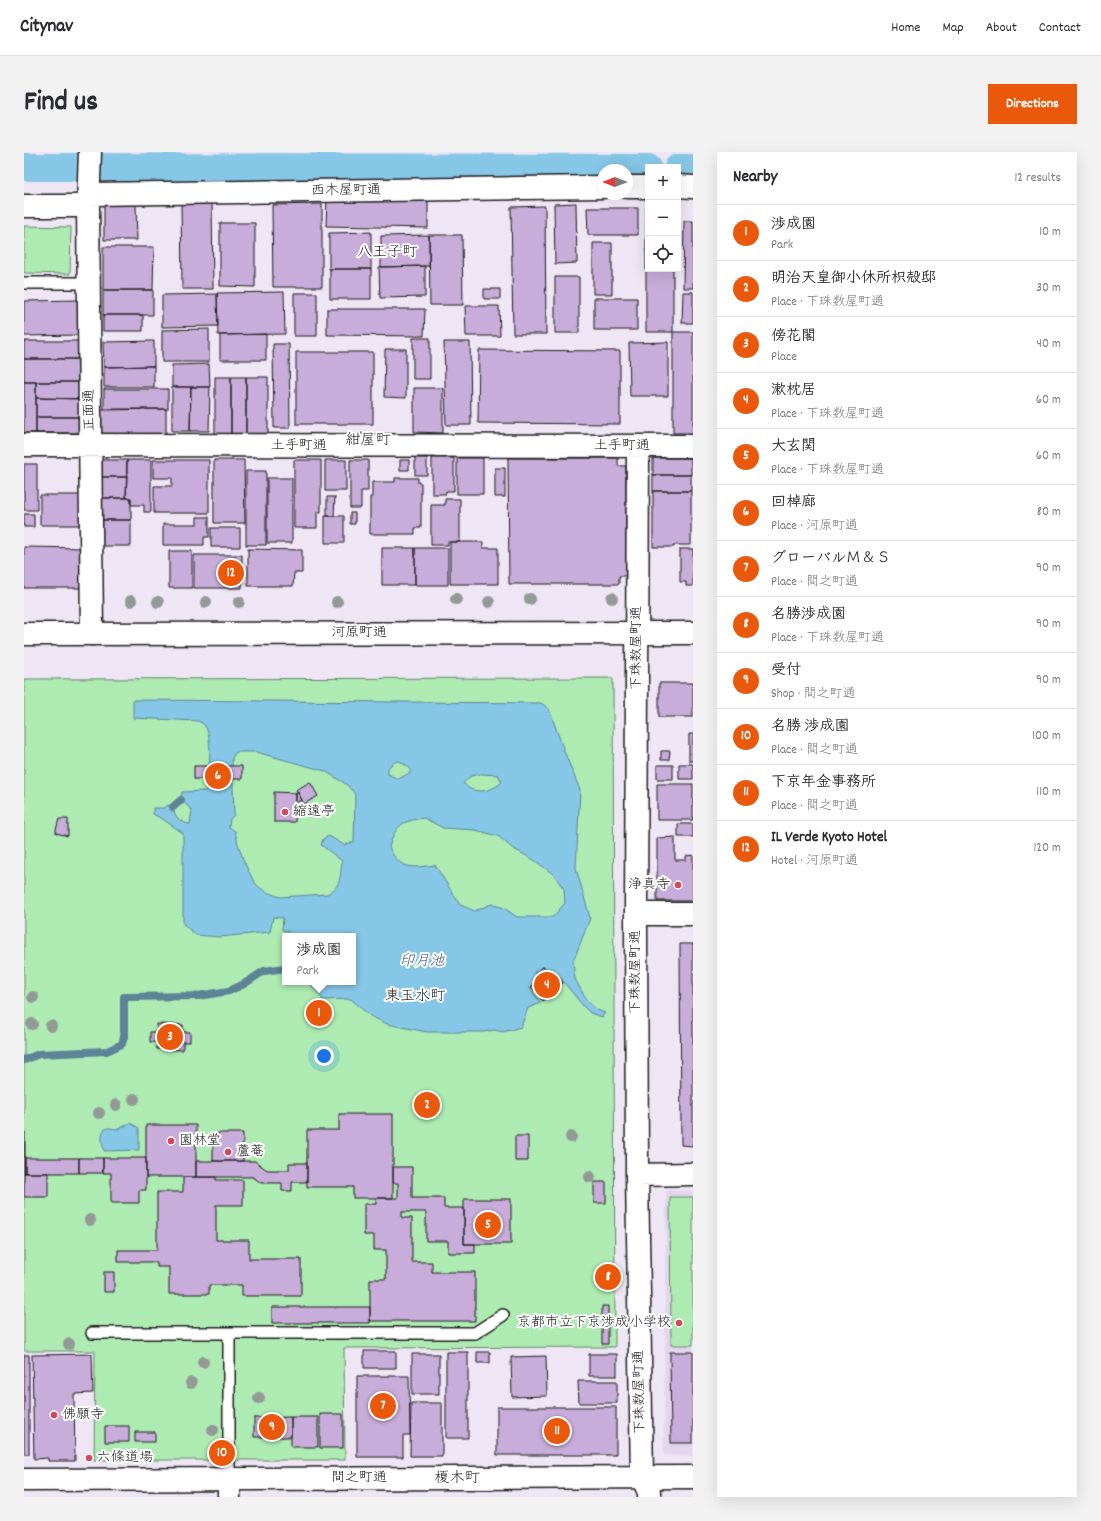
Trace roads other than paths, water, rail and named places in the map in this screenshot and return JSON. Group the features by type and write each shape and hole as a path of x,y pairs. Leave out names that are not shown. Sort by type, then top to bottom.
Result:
{"street":[{"name":"正面通","path":"90,154 88,195 92,634"},
{"path":"681,186 693,187"},
{"name":"西木屋町通","path":"24,206 88,195 597,187"},
{"path":"633,187 645,187"},
{"name":"土手町通","path":"24,445 693,446"},
{"name":"下珠数屋町通","path":"638,446 636,914 637,1175 645,1487"},
{"name":"河原町通","path":"24,634 693,633"},
{"path":"636,914 693,914"},
{"path":"637,1175 693,1174"},
{"name":"間之町通","path":"24,1480 228,1488 645,1487 693,1477"}],"lane":[{"path":"24,283 89,283"},
{"path":"92,1333 475,1333 503,1315"},
{"path":"228,1488 229,1333"}],"water":[{"name":"印月池","path":"133,700 541,703 549,709 580,790 576,868 590,918 573,962 575,979 587,1001 597,1010 605,1013 602,1017 590,1013 553,969 548,971 543,966 534,972 539,978 529,987 541,1003 528,1008 521,1027 503,1032 494,1030 483,1032 427,1032 387,1024 370,1016 351,999 323,1000 311,985 356,985 356,933 288,933 282,930 283,918 273,917 270,932 220,937 196,935 183,924 183,833 153,814 153,808 164,808 168,805 173,807 178,819 184,823 190,824 192,810 181,800 182,792 206,791 210,758 208,732 204,725 198,721 133,718","holes":["236,752 256,752 325,771 346,784 355,794 354,842 344,845 329,836 323,839 321,845 342,861 338,884 332,891 327,894 281,897 264,891 256,884 243,858 235,831 229,827 230,819 234,815 232,758","399,761 410,768 410,773 398,779 388,774 388,768 394,762","482,774 498,775 502,782 496,787 483,791 474,790 463,783 471,776","424,818 443,828 475,830 498,836 512,848 534,860 553,874 564,889 565,903 553,917 517,917 504,908 491,904 475,911 460,905 435,865 420,867 407,866 397,860 389,847 394,834 400,825"]},
{"path":"130,1123 139,1128 139,1150 104,1151 102,1135 105,1129 118,1129"}],"waterway":[{"path":"24,167 645,168"},
{"path":"681,168 693,168"},
{"path":"173,807 181,800"},
{"path":"24,1060 39,1054 107,1051 122,1044 124,1037 124,997 198,996 229,991 244,984 264,971 282,968"}],"place":[{"name":"IL Verde Kyoto Hotel","path":"231,573"},
{"name":"回棹廊","path":"218,776"},
{"name":"縮遠亭","path":"285,812"},
{"name":"浄真寺","path":"678,885"},
{"name":"漱枕居","path":"547,985"},
{"name":"渉成園","path":"319,1013"},
{"name":"傍花閣","path":"170,1037"},
{"name":"明治天皇御小休所枳殻邸","path":"427,1105"},
{"name":"園林堂","path":"171,1141"},
{"name":"蘆菴","path":"228,1152"},
{"name":"大玄関","path":"488,1225"},
{"name":"名勝渉成園","path":"608,1277"},
{"name":"京都市立下京渉成小学校","path":"679,1323"},
{"name":"グローバルＭ＆Ｓ","path":"383,1406"},
{"name":"佛願寺","path":"54,1415"},
{"name":"受付","path":"272,1427"},
{"name":"下京年金事務所","path":"557,1431"},
{"name":"名勝 渉成園","path":"222,1453"},
{"name":"六條道場","path":"89,1458"}],"district":[{"name":"八王子町","path":"387,253"},
{"name":"紺屋町","path":"368,441"},
{"name":"東玉水町","path":"415,997"},
{"name":"榎木町","path":"457,1479"}]}
